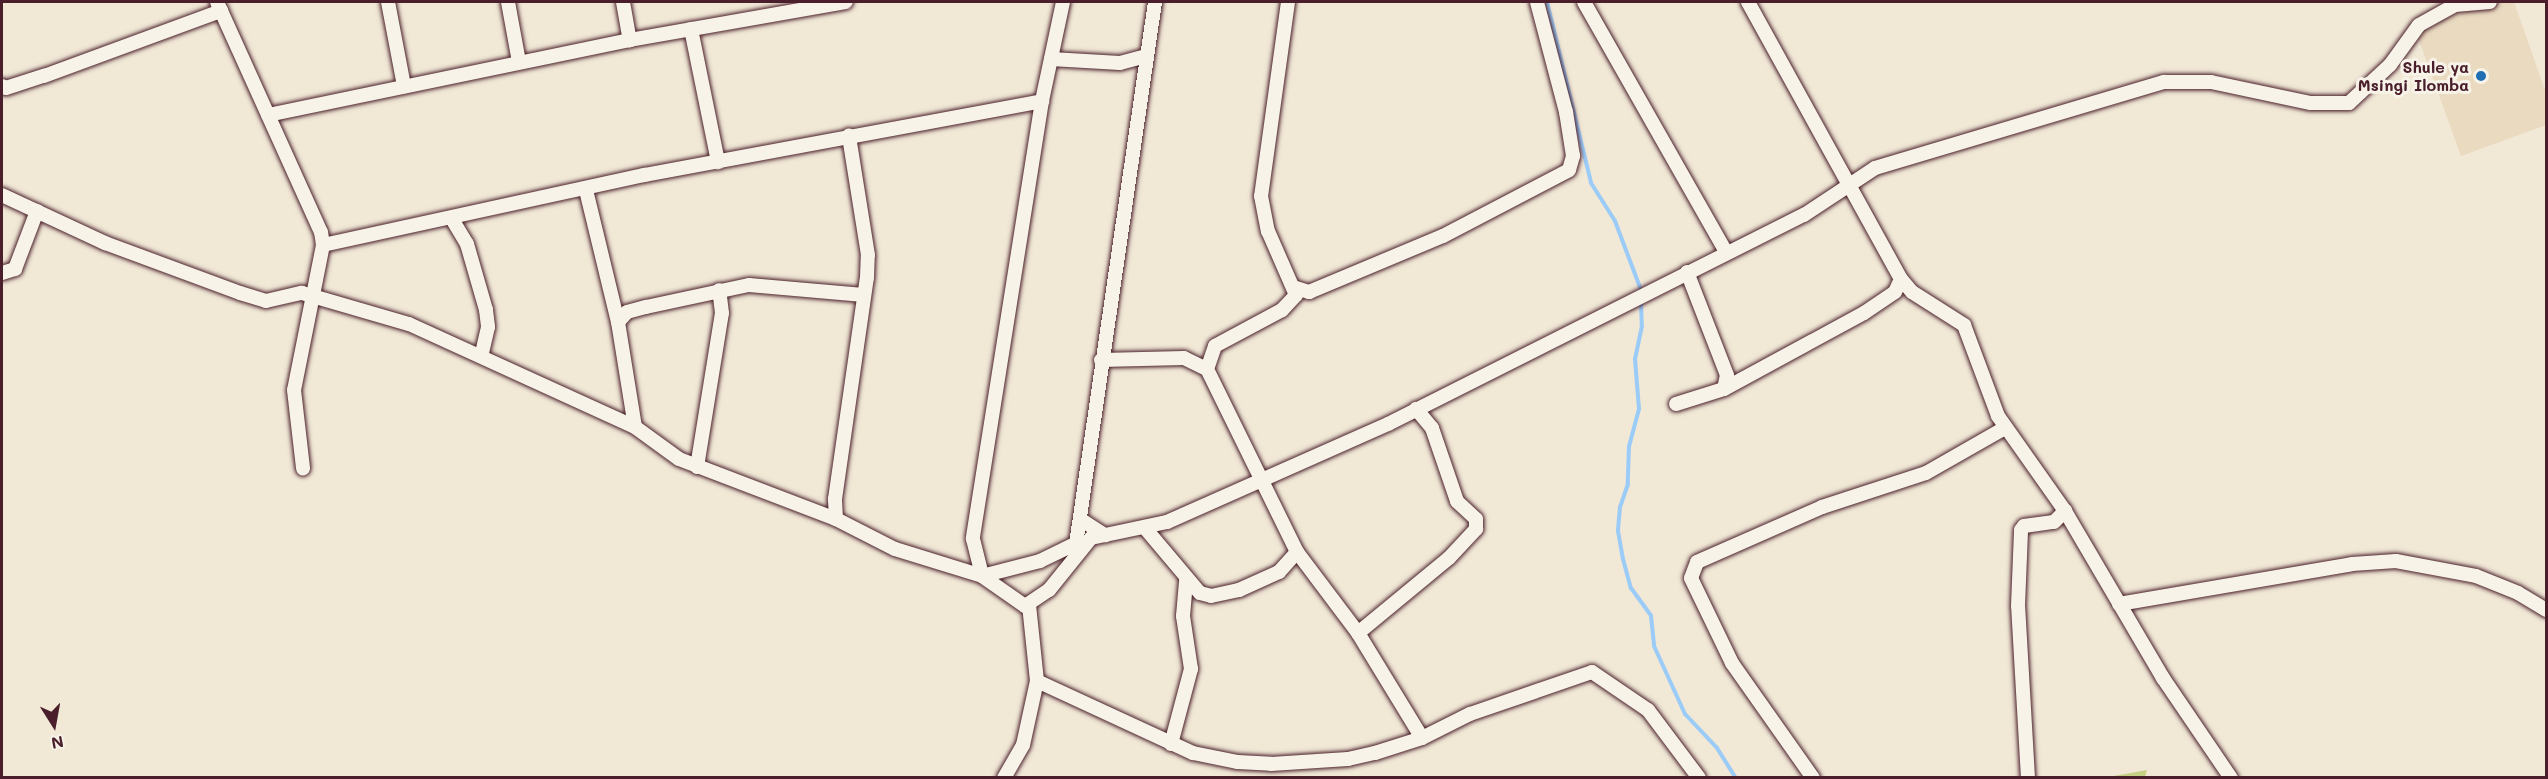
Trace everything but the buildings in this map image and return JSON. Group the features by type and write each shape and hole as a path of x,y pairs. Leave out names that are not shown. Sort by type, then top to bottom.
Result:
{"street":[{"path":"388,2 404,86"},
{"path":"508,2 519,62"},
{"path":"623,2 630,40"},
{"path":"268,115 630,40 846,2"},
{"path":"982,576 973,539 973,518 1042,101 1063,2"},
{"path":"1075,559 1075,544 1101,360 1155,2"},
{"path":"1207,369 1215,346 1282,310 1296,295 1296,288 1268,231 1261,196 1288,2"},
{"path":"1296,288 1316,290 1443,236 1568,171 1573,156 1569,128 1537,2"},
{"path":"1584,2 1726,252"},
{"path":"1748,2 1901,279 1912,292 1964,325 2005,428 2065,511 2119,604 2231,777"},
{"path":"2,195 138,256 249,296 266,301 293,294 314,296 409,324 482,354 635,427 679,459 836,519 895,549 982,576 1022,605 1029,605 1060,579 1084,544 1104,535 1145,528 1197,510 1261,478 1416,409 1804,215 1875,168 2164,82 2211,82 2311,103 2349,103 2390,65 2419,25 2455,5 2490,2"},
{"path":"3,89 219,6 317,220 323,245 294,390 303,468"},
{"path":"691,29 718,162"},
{"path":"1050,59 1120,63 1147,56"},
{"path":"323,245 452,219 499,205 586,190 849,136 1042,101"},
{"path":"836,519 835,499 868,255 849,136"},
{"path":"586,190 618,322 635,427"},
{"path":"2,273 15,269 37,211"},
{"path":"452,219 466,244 486,310 488,327 482,354"},
{"path":"1687,272 1727,376 1724,389"},
{"path":"1676,404 1724,389 1883,302 1895,292 1901,279"},
{"path":"618,322 627,312 719,290 755,285 864,295"},
{"path":"697,467 722,313 719,290"},
{"path":"1101,360 1184,358 1207,369 1297,552 1358,633 1422,738"},
{"path":"1358,633 1449,558 1470,538 1477,525 1476,519 1457,501 1439,441 1416,409"},
{"path":"1813,777 1732,663 1691,579 1697,562 1822,507 1926,472 2005,428"},
{"path":"2028,777 2018,606 2021,530 2024,526 2054,522 2065,511"},
{"path":"1080,519 1104,535"},
{"path":"1145,528 1200,592 1227,593 1279,572 1297,552"},
{"path":"982,576 1040,561 1075,544"},
{"path":"2119,604 2352,564 2396,561 2476,576 2518,593 2547,610"},
{"path":"1171,744 1191,669 1183,616 1186,578"},
{"path":"1004,777 1023,745 1037,681 1029,605"},
{"path":"1037,681 1171,744 1226,760 1271,764 1348,759 1422,738 1470,714 1592,672 1648,710 1698,777"}],"shaded area":[{"path":"2493,2 2514,2 2546,93 2546,125 2461,156 2415,29"}],"green space":[{"path":"2147,770 2145,777 2108,777"}],"waterway":[{"path":"1547,2 1591,183 1615,221 1642,293"},
{"path":"1641,303 1642,326 1635,359 1639,409 1629,446 1628,484 1620,507 1618,531 1623,559 1631,588 1651,616 1654,646 1685,714 1717,748 1736,778"}],"place":[{"name":"Shule ya Msingi Ilomba","path":"2481,76"}]}
